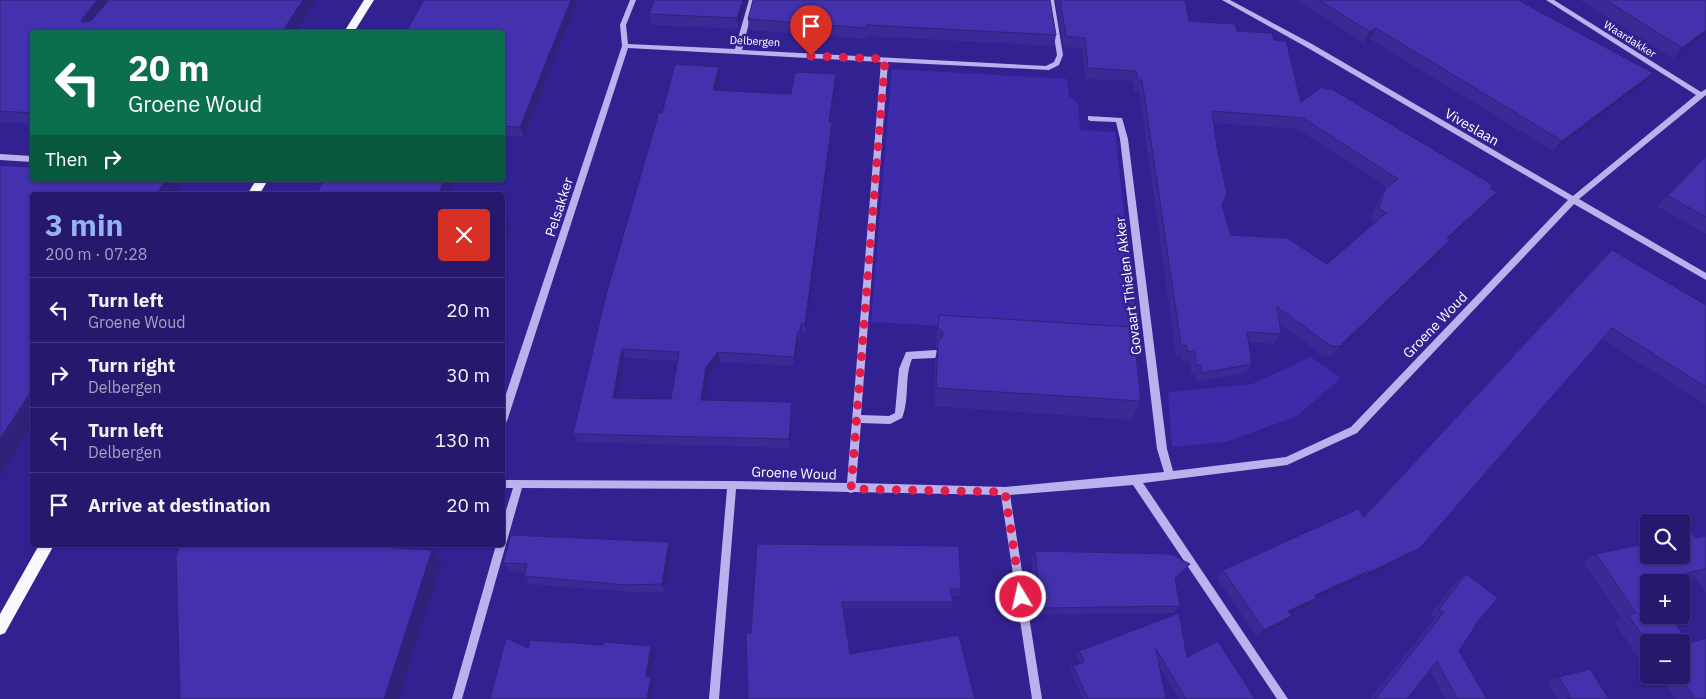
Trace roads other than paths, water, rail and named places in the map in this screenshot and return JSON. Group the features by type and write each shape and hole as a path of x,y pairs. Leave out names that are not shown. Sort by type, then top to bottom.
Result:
{"main road":[{"path":"351,30 369,0"},
{"path":"0,628 46,547"}],"street":[{"name":"Pelsakker","path":"505,412 625,46 623,25 633,0"},
{"path":"738,52 752,0"},
{"name":"Delbergen","path":"625,46 1047,68 1057,63 1060,54 1051,0"},
{"name":"Viveslaan","path":"1225,0 1310,46 1706,277"},
{"name":"Waardakker","path":"1549,0 1704,93"},
{"path":"851,489 885,59"},
{"name":"Groene Woud","path":"505,484 732,485 1005,492 1135,480 1287,461 1354,430 1573,200 1704,93"},
{"name":"Govaart Thielen Akker","path":"1091,118 1119,120 1124,139 1162,450 1170,475"},
{"path":"0,157 30,159"},
{"path":"856,419 890,420 899,415 903,401 904,364 909,355 935,354"},
{"path":"1135,480 1283,699"},
{"path":"505,531 519,484"},
{"name":"Groene Woud","path":"714,699 732,485"},
{"path":"1005,492 1037,699"},
{"path":"457,699 500,547"}]}
